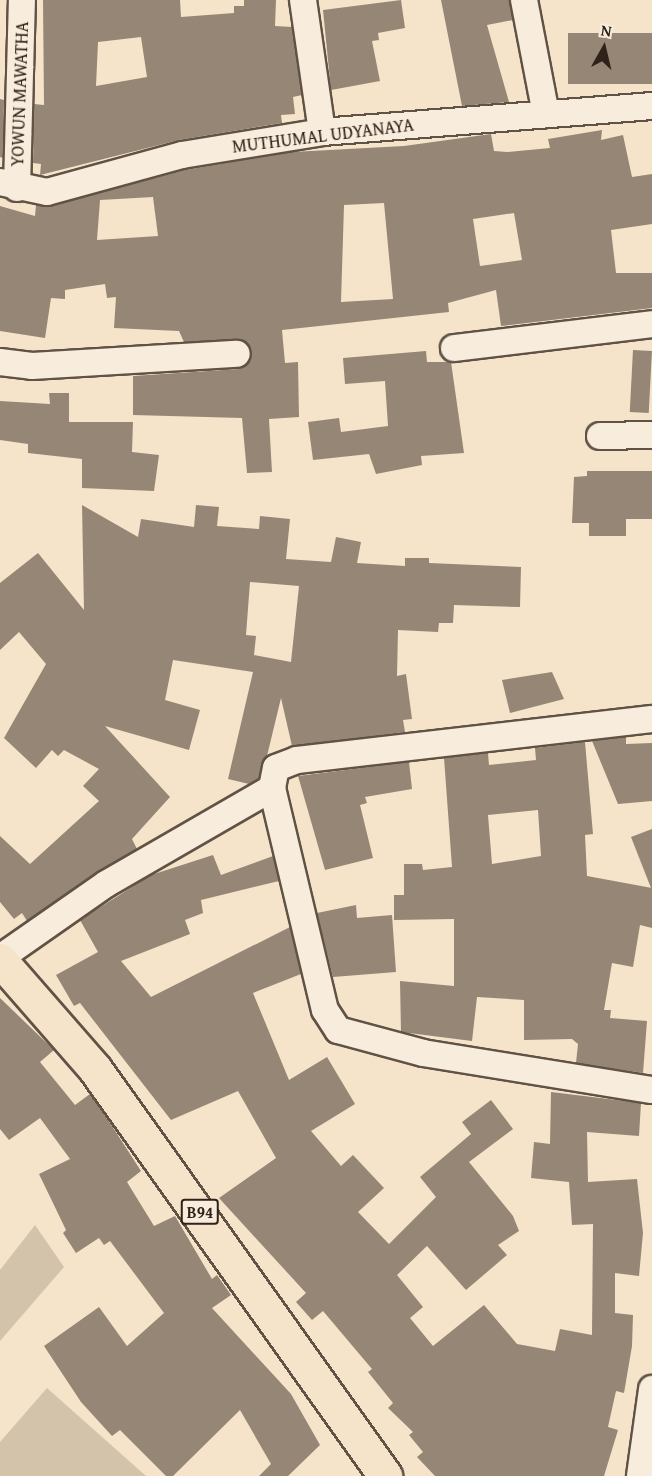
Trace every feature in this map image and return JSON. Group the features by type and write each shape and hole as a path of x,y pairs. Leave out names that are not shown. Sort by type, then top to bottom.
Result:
{"main road":[{"name":"B94","path":"0,959 95,1069 385,1476"}],"street":[{"name":"YOWUN MAWATHA","path":"9,185 22,0"},
{"path":"303,0 322,132"},
{"path":"524,0 546,114"},
{"name":"MUTHUMAL UDYANAYA","path":"9,185 68,189 182,155 322,132 652,106"},
{"path":"454,348 652,324"},
{"path":"0,362 32,366 237,354"},
{"path":"600,436 652,435"},
{"path":"652,719 297,760 276,768 272,788 326,1010 338,1030 423,1053 652,1090"},
{"path":"0,959 106,884 272,788"},
{"path":"640,1476 652,1389"}],"shaded area":[{"path":"35,1225 64,1267 0,1341 0,1270"},
{"path":"47,1388 146,1476 0,1476 0,1442"}],"building":[{"path":"43,0 180,0 181,17 234,13 234,6 244,6 244,0 276,0 275,26 292,27 302,95 293,97 295,114 281,115 282,123 179,140 40,175 41,164 33,163 34,104 44,105","holes":["141,37 147,77 96,86 98,42"]},
{"path":"401,0 405,28 378,33 379,40 372,41 380,81 331,90 323,10"},
{"path":"441,0 509,0 513,20 487,25 509,102 462,106"},
{"path":"568,33 652,33 652,84 568,84"},
{"path":"0,99 4,100 3,158 0,157"},
{"path":"602,130 601,140 623,135 632,177 652,174 652,224 611,230 616,273 652,273 652,308 501,326 496,290 448,303 449,312 282,330 285,363 298,362 299,417 269,419 272,472 247,473 242,418 133,415 133,376 238,369 251,360 244,341 184,342 179,331 114,328 116,297 107,298 105,284 65,290 65,299 51,298 45,338 0,331 0,206 35,216 36,205 51,206 185,170 292,152 404,146 491,134 494,151 507,152 550,148 548,139","holes":["153,197 158,236 97,240 100,200","384,203 393,299 341,302 344,205","514,213 522,260 480,266 473,219"]},
{"path":"633,350 652,351 649,413 630,412"},
{"path":"426,351 427,362 451,362 464,453 421,456 422,465 376,474 369,454 313,460 308,422 339,418 341,432 388,426 385,381 345,384 343,358"},
{"path":"49,393 69,393 69,422 133,422 132,452 159,455 154,491 82,488 82,459 28,453 28,444 0,440 0,401 50,404"},
{"path":"587,471 652,471 652,519 626,519 626,536 589,536 589,523 572,523 574,477 587,476"},
{"path":"82,505 138,537 141,519 194,527 196,505 219,507 217,526 259,529 260,516 290,519 286,559 331,562 336,537 361,542 357,563 405,566 405,558 429,558 429,563 521,567 520,607 454,605 453,623 439,623 438,632 398,630 397,676 406,674 412,719 403,720 405,732 292,746 281,698 267,756 259,778 249,784 228,779 253,672 173,660 165,700 200,710 189,750 105,726 170,797 132,839 137,849 27,921 22,913 14,919 0,902 0,836 30,864 99,801 83,786 99,769 64,750 58,756 52,750 36,768 4,738 46,664 19,632 0,650 0,583 38,553 84,610","holes":["250,582 299,586 291,662 254,655 256,636 246,635"]},
{"path":"552,672 564,699 510,713 502,680"},
{"path":"626,737 626,744 652,743 652,801 618,804 592,741"},
{"path":"585,742 593,834 585,835 587,876 652,888 652,928 640,925 633,967 612,963 604,1010 611,1010 610,1018 647,1021 643,1073 576,1063 578,1044 572,1039 524,1040 524,1000 477,997 472,1041 401,1032 400,981 454,986 454,919 394,920 394,895 404,895 404,864 422,864 423,870 452,867 444,758 488,753 489,765 536,760 535,748","holes":["538,810 541,856 492,864 488,815"]},
{"path":"409,762 412,789 365,797 367,803 360,805 373,858 325,870 298,776"},
{"path":"652,829 652,888 651,888 631,837"},
{"path":"213,855 221,875 273,856 279,881 201,900 203,913 185,920 190,934 121,961 151,997 290,927 301,974 253,993 289,1080 327,1057 355,1104 311,1131 341,1166 353,1155 384,1188 358,1212 389,1244 436,1197 420,1177 471,1134 462,1122 491,1100 513,1129 469,1162 513,1216 519,1231 498,1245 507,1255 466,1290 427,1246 397,1275 423,1307 410,1318 433,1346 484,1305 517,1344 555,1351 560,1329 592,1335 593,1224 572,1225 569,1182 531,1178 534,1142 550,1144 551,1092 641,1103 639,1136 587,1132 588,1182 637,1179 643,1233 639,1276 615,1273 615,1313 633,1315 632,1346 624,1393 616,1391 608,1427 618,1430 604,1476 435,1476 417,1457 423,1452 409,1435 413,1432 388,1408 393,1403 368,1372 372,1369 323,1311 312,1320 296,1302 306,1293 219,1198 276,1158 238,1091 171,1120 80,1003 74,1006 56,975 98,952 80,920 151,875"},
{"path":"356,905 357,918 392,915 396,972 333,977 317,913"},
{"path":"0,998 54,1050 40,1062 75,1105 90,1094 141,1171 127,1182 154,1226 175,1216 212,1279 217,1275 231,1295 212,1308 291,1394 320,1445 288,1476 259,1476 271,1464 240,1410 173,1476 166,1476 120,1430 112,1436 81,1402 44,1346 99,1307 127,1346 164,1313 110,1241 104,1245 99,1238 76,1253 63,1233 66,1230 39,1174 70,1159 40,1118 9,1140 0,1129"}]}
